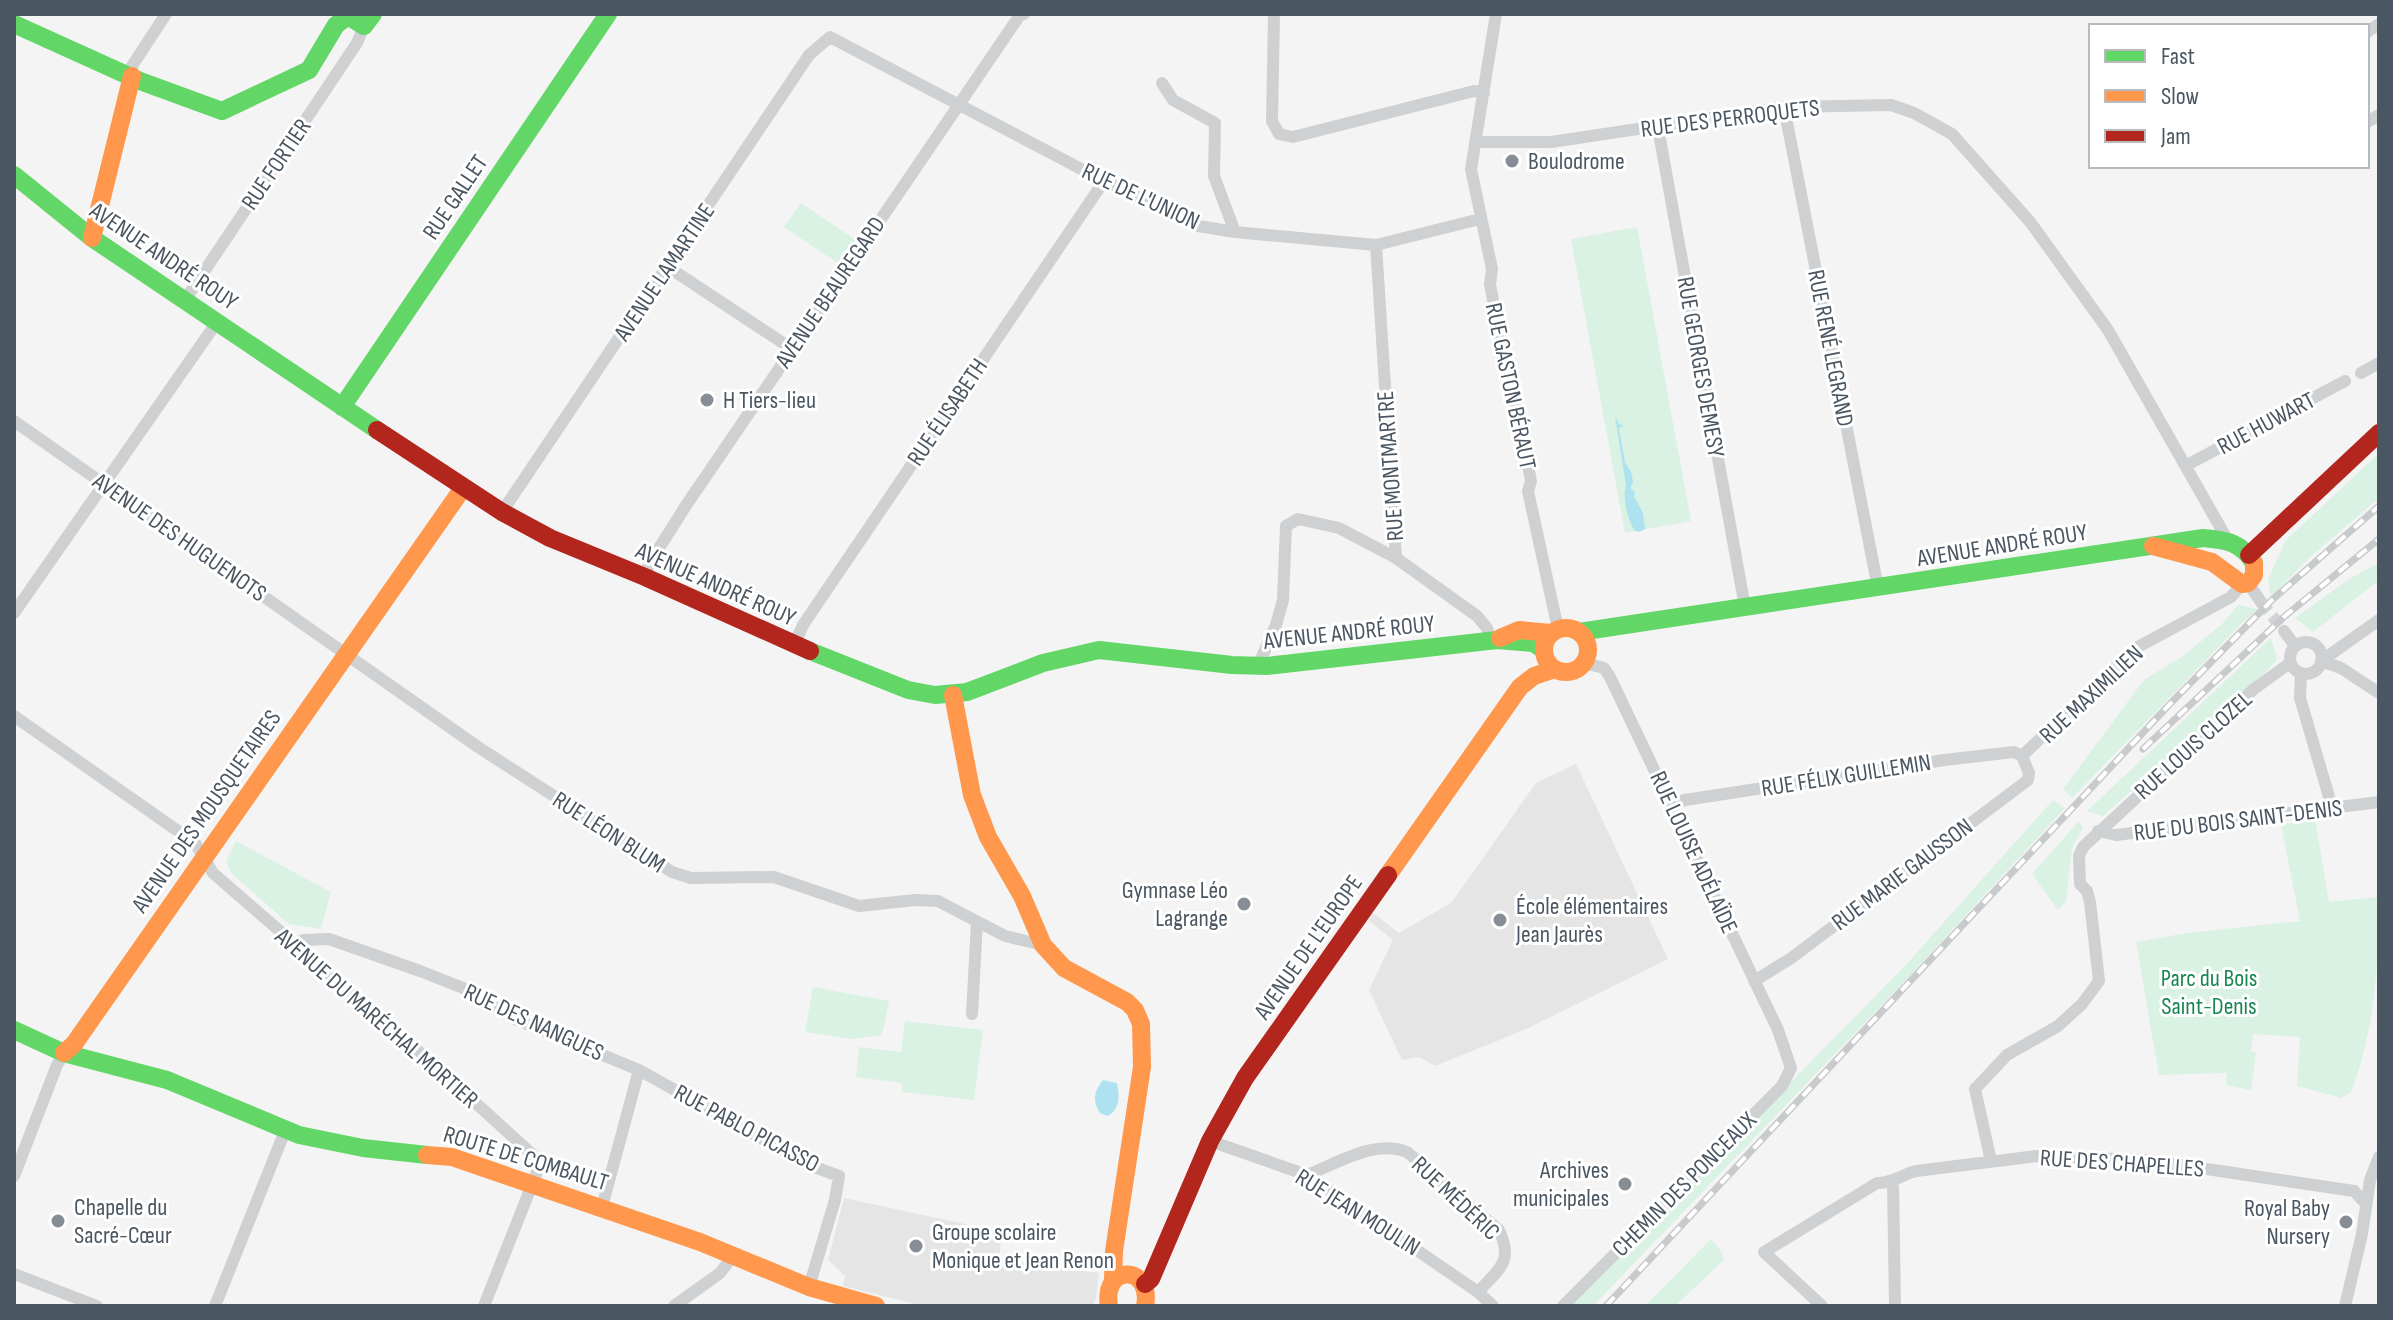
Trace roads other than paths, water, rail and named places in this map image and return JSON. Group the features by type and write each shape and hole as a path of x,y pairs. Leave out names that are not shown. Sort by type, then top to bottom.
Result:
{"street":[{"path":"92,238 132,66 166,14"},
{"name":"RUE GALLET","path":"342,407 608,14"},
{"name":"AVENUE BEAUREGARD","path":"645,577 649,564 682,511 959,103 1020,15 1024,14"},
{"path":"1274,14 1272,121 1279,134 1293,137 1474,91 1484,93"},
{"path":"1476,142 1496,14"},
{"path":"14,24 132,76 222,111 309,70 336,25 348,16 368,20"},
{"name":"RUE FORTIER","path":"185,300 357,43 368,20"},
{"name":"RUE DE L'UNION","path":"830,37 1104,181 1198,226 1376,245 1480,219"},
{"name":"AVENUE LAMARTINE","path":"502,512 809,55 830,37"},
{"path":"1162,83 1173,100 1215,123 1214,176 1235,232"},
{"name":"RUE DES PERROQUETS","path":"1476,142 1551,142 1784,107 1891,105 1914,113 1952,134 2031,223 2108,330 2187,465 2223,540"},
{"name":"RUE RENÉ LEGRAND","path":"1784,107 1878,588"},
{"name":"RUE GEORGES DEMESY","path":"1658,128 1745,607"},
{"name":"RUE GASTON BÉRAUT","path":"1476,142 1471,169 1489,256 1490,284 1511,397 1517,407 1531,481 1528,491 1551,637"},
{"name":"AVENUE ANDRÉ ROUY","path":"14,175 92,238 502,512 550,538 645,577 794,645 908,690 953,695 978,689 1043,663 1099,650 1258,666 1494,641 1519,630 1551,637"},
{"name":"RUE ÉLISABETH","path":"794,645 803,625 1104,181"},
{"name":"RUE MONTMARTRE","path":"1376,245 1396,558 1477,616 1494,641"},
{"path":"668,267 792,349"},
{"path":"14,613 217,322"},
{"path":"2361,373 2379,363"},
{"name":"RUE HUWART","path":"2187,465 2345,381"},
{"name":"AVENUE DES HUGUENOTS","path":"14,421 345,653"},
{"path":"2249,555 2379,433"},
{"name":"AVENUE DES MOUSQUETAIRES","path":"14,1176 64,1053 74,1044 463,488"},
{"path":"1258,666 1283,600 1286,526 1298,519 1339,528 1396,558"},
{"name":"AVENUE ANDRÉ ROUY","path":"1579,632 2203,538 2223,540"},
{"path":"2212,562 2210,549 2223,540 2240,544 2249,555 2255,571 2245,584 2261,602"},
{"name":"AVENUE ANDRÉ ROUY","path":"2153,546 2212,562 2245,584"},
{"name":"RUE MAXIMILIEN","path":"2022,756 2134,649 2231,597 2245,584"},
{"path":"2321,661 2315,644 2305,642 2290,652 2290,663 2301,673 2314,672 2321,661 2379,620"},
{"path":"1586,657 1584,637 1579,632 1569,628 1551,637 1547,661 1555,669 1569,671 1586,657 1621,625"},
{"path":"2284,631 2295,646"},
{"name":"RUE LÉON BLUM","path":"345,653 486,752 682,877 774,877 859,906 932,900 1005,936 1043,945"},
{"name":"RUE LOUISE ADÉLAÏDE","path":"1586,657 1608,672 1789,1056"},
{"path":"2321,661 2341,668 2379,693"},
{"name":"RUE LOUIS CLOZEL","path":"1991,1161 1975,1089 2014,1049 2058,1026 2088,998 2099,981 2090,902 2087,891 2080,884 2079,856 2083,847 2254,689 2290,663"},
{"name":"AVENUE DE L'EUROPE","path":"1145,1284 1151,1279 1210,1141 1245,1078 1520,687 1534,676 1555,669"},
{"path":"2301,673 2300,698 2332,807"},
{"path":"953,695 972,795 988,837 1022,896 1043,945 1064,968 1127,1002 1138,1017 1143,1032 1142,1067 1114,1251 1113,1280"},
{"name":"AVENUE DU MARÉCHAL MORTIER","path":"14,716 195,843 213,873 534,1156 538,1167 532,1182"},
{"name":"RUE FÉLIX GUILLEMIN","path":"1671,805 1685,800 1944,760 2014,752 2022,756"},
{"name":"RUE MARIE GAUSSON","path":"1754,981 1790,959 2028,780 2029,773 2022,756"},
{"name":"RUE DU BOIS SAINT-DENIS","path":"2098,831 2116,835 2379,802"},
{"path":"972,1014 977,922"},
{"name":"RUE DES NANGUES","path":"294,946 303,940 329,939 420,971 463,988 517,1020 639,1070"},
{"name":"ROUTE DE COMBAULT","path":"14,1030 64,1053 167,1080 281,1138 452,1157 700,1242 809,1287 876,1306"},
{"name":"CHEMIN DES PONCEAUX","path":"1563,1306 1782,1086 1791,1068 1789,1056"},
{"path":"602,1207 639,1070"},
{"name":"RUE PABLO PICASSO","path":"639,1070 809,1165 839,1176 835,1200 809,1287"},
{"path":"215,1306 281,1138"},
{"name":"RUE JEAN MOULIN","path":"1210,1141 1307,1175 1478,1292 1493,1306"},
{"name":"RUE MÉDÉRIC","path":"1307,1175 1375,1148 1392,1146 1407,1152 1499,1230 1507,1247 1504,1263 1478,1292"},
{"name":"RUE DES CHAPELLES","path":"1822,1306 1764,1252 1877,1183 1893,1183 1906,1173 2037,1156 2146,1160 2354,1191"},
{"path":"2345,1306 2362,1234 2370,1180 2379,1157"},
{"path":"2366,1204 2354,1191 2370,1180"},
{"path":"484,1306 532,1182"},
{"path":"1893,1183 1891,1215 1895,1306"},
{"path":"674,1306 720,1273 732,1257"},
{"path":"14,1274 97,1306"},
{"path":"1109,1306 1107,1289 1113,1280 1126,1274 1145,1284 1148,1294 1146,1306"}],"water":[{"path":"1615,416 1619,424 1626,427 1619,429 1625,462 1632,474 1630,488 1635,492 1643,513 1645,529 1639,532 1632,527 1626,509 1626,486"},
{"path":"1103,1080 1117,1083 1119,1093 1117,1106 1107,1116 1097,1109 1095,1100"}],"tunnel":[{"path":"2261,602 2284,631"}],"railway":[{"path":"1606,1306 2167,707 2272,600 2379,506"},
{"path":"2143,749 2285,616 2379,539"}],"place":[{"name":"Boulodrome","path":"1512,161"},
{"name":"H Tiers-lieu","path":"707,400"},
{"name":"Gymnase Léo Lagrange","path":"1244,904"},
{"name":"École élémentaires Jean Jaurès","path":"1500,920"},
{"name":"Archives municipales","path":"1625,1184"},
{"name":"Chapelle du Sacré-Cœur","path":"58,1221"},
{"name":"Royal Baby Nursery","path":"2346,1222"},
{"name":"Groupe scolaire Monique et Jean Renon","path":"916,1246"}],"park label":[{"name":"Parc du Bois Saint-Denis","path":"2209,992"}]}
